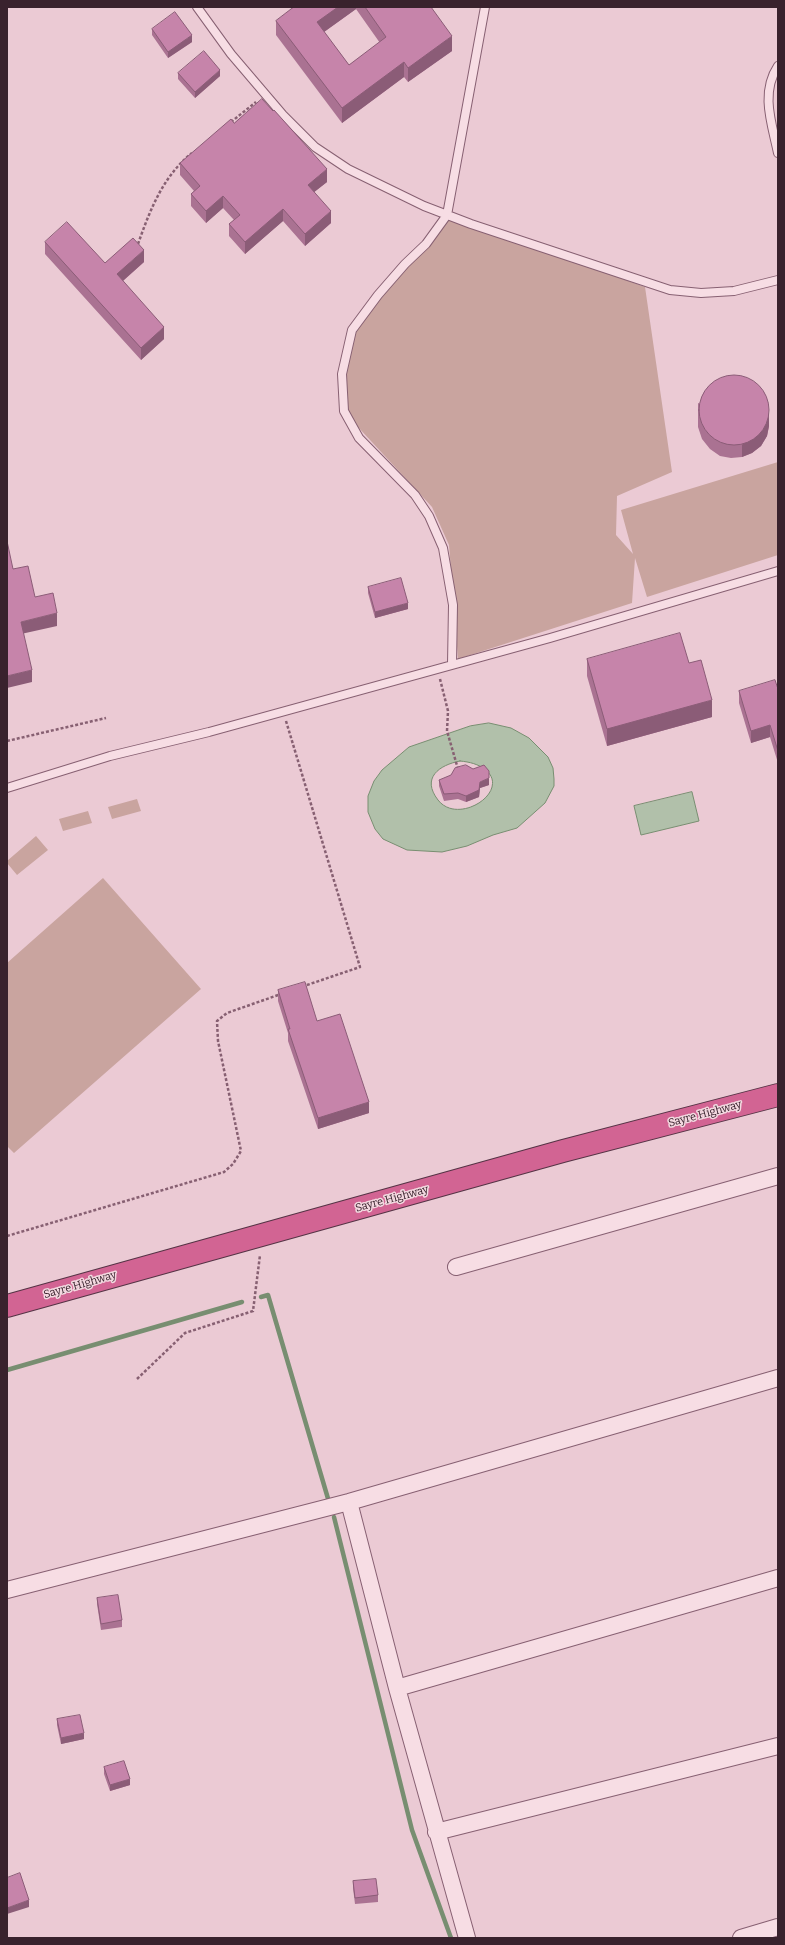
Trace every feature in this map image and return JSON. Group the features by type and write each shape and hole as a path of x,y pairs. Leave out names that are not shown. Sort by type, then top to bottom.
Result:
{"highway":[{"name":"Sayre Highway","path":"7,1306 564,1151 778,1095"}],"street":[{"path":"456,1267 778,1176"},
{"path":"7,1590 349,1502 778,1378"},
{"path":"349,1502 397,1688 436,1832 467,1938"},
{"path":"397,1688 778,1578"},
{"path":"436,1832 778,1746"},
{"path":"741,1938 778,1927"}],"lane":[{"path":"197,7 231,54 265,95 315,147 348,169 424,206 670,290 702,293 734,291 778,280"},
{"path":"452,664 453,605 442,548 429,516 414,495 359,438 344,411 342,374 352,330 378,295 405,264 426,244 448,215 485,7"},
{"path":"778,66 770,83 768,101 770,122 778,147"},
{"path":"7,788 110,756 209,732 438,669 778,571"}],"path":[{"path":"229,124 265,95"},
{"path":"138,244 149,214 165,183 181,162 193,152"},
{"path":"438,669 448,711 447,731 458,770"},
{"path":"283,711 360,967 301,987"},
{"path":"7,741 106,718"},
{"path":"7,1236 224,1172 233,1164 241,1151 218,1042 217,1021 227,1013 286,992"},
{"path":"137,1379 185,1333 253,1311 263,1234"}],"shaded area":[{"path":"447,215 645,287 672,472 617,496 616,535 633,554 621,510 778,462 778,555 647,597 635,558 632,603 458,659 449,545 432,507 346,414 342,374 352,330"},
{"path":"489,723 511,728 529,738 548,757 553,768 554,786 545,803 517,828 493,835 467,846 442,852 407,850 383,839 375,829 368,812 368,796 374,781 382,770 409,747 470,726","holes":["460,761 477,765 486,770 492,779 492,788 487,796 479,803 469,808 457,809 447,807 438,800 431,785 432,779 439,769"]},
{"path":"692,792 699,821 641,835 634,806"},
{"path":"137,799 141,811 112,819 108,807"},
{"path":"88,811 92,823 63,831 59,819"},
{"path":"36,836 48,850 17,875 7,861"},
{"path":"103,878 201,989 14,1153 7,1146 7,963"}],"building":[{"path":"294,7 338,7 317,22 349,65 386,37 365,7 431,7 452,36 408,68 404,62 342,108 276,21"},
{"path":"175,12 192,35 168,52 152,29"},
{"path":"204,51 220,70 195,92 178,73"},
{"path":"262,99 273,111 274,110 327,169 308,185 331,211 305,234 283,209 245,242 229,224 240,215 223,196 206,211 191,194 200,186 180,163 231,119 234,123"},
{"path":"67,222 105,263 133,238 144,250 117,274 164,327 141,348 45,242"},
{"path":"727,375 741,375 754,380 764,390 769,403 769,417 764,430 754,440 741,445 727,445 714,440 704,430 699,417 699,403 704,390 714,380"},
{"path":"7,541 13,569 28,566 35,597 53,593 57,613 21,622 32,670 7,676"},
{"path":"401,578 408,603 375,612 368,587"},
{"path":"680,633 689,663 701,660 712,700 607,729 587,659"},
{"path":"775,680 778,689 778,751 770,725 751,731 739,691"},
{"path":"466,765 473,769 484,765 489,771 489,778 480,782 479,790 466,796 458,793 444,794 439,780 451,775 455,768"},
{"path":"305,982 317,1021 340,1014 369,1102 318,1118 288,1029 290,1029 278,990"},
{"path":"118,1595 122,1620 101,1624 97,1598"},
{"path":"80,1715 84,1733 61,1738 57,1719"},
{"path":"124,1761 130,1779 110,1785 104,1767"},
{"path":"20,1873 29,1900 7,1908 7,1878"},
{"path":"376,1879 378,1895 355,1898 353,1881"}],"waterway":[{"path":"261,1297 268,1295 329,1502"},
{"path":"7,1370 242,1302"},
{"path":"334,1517 412,1830 451,1938"}]}
